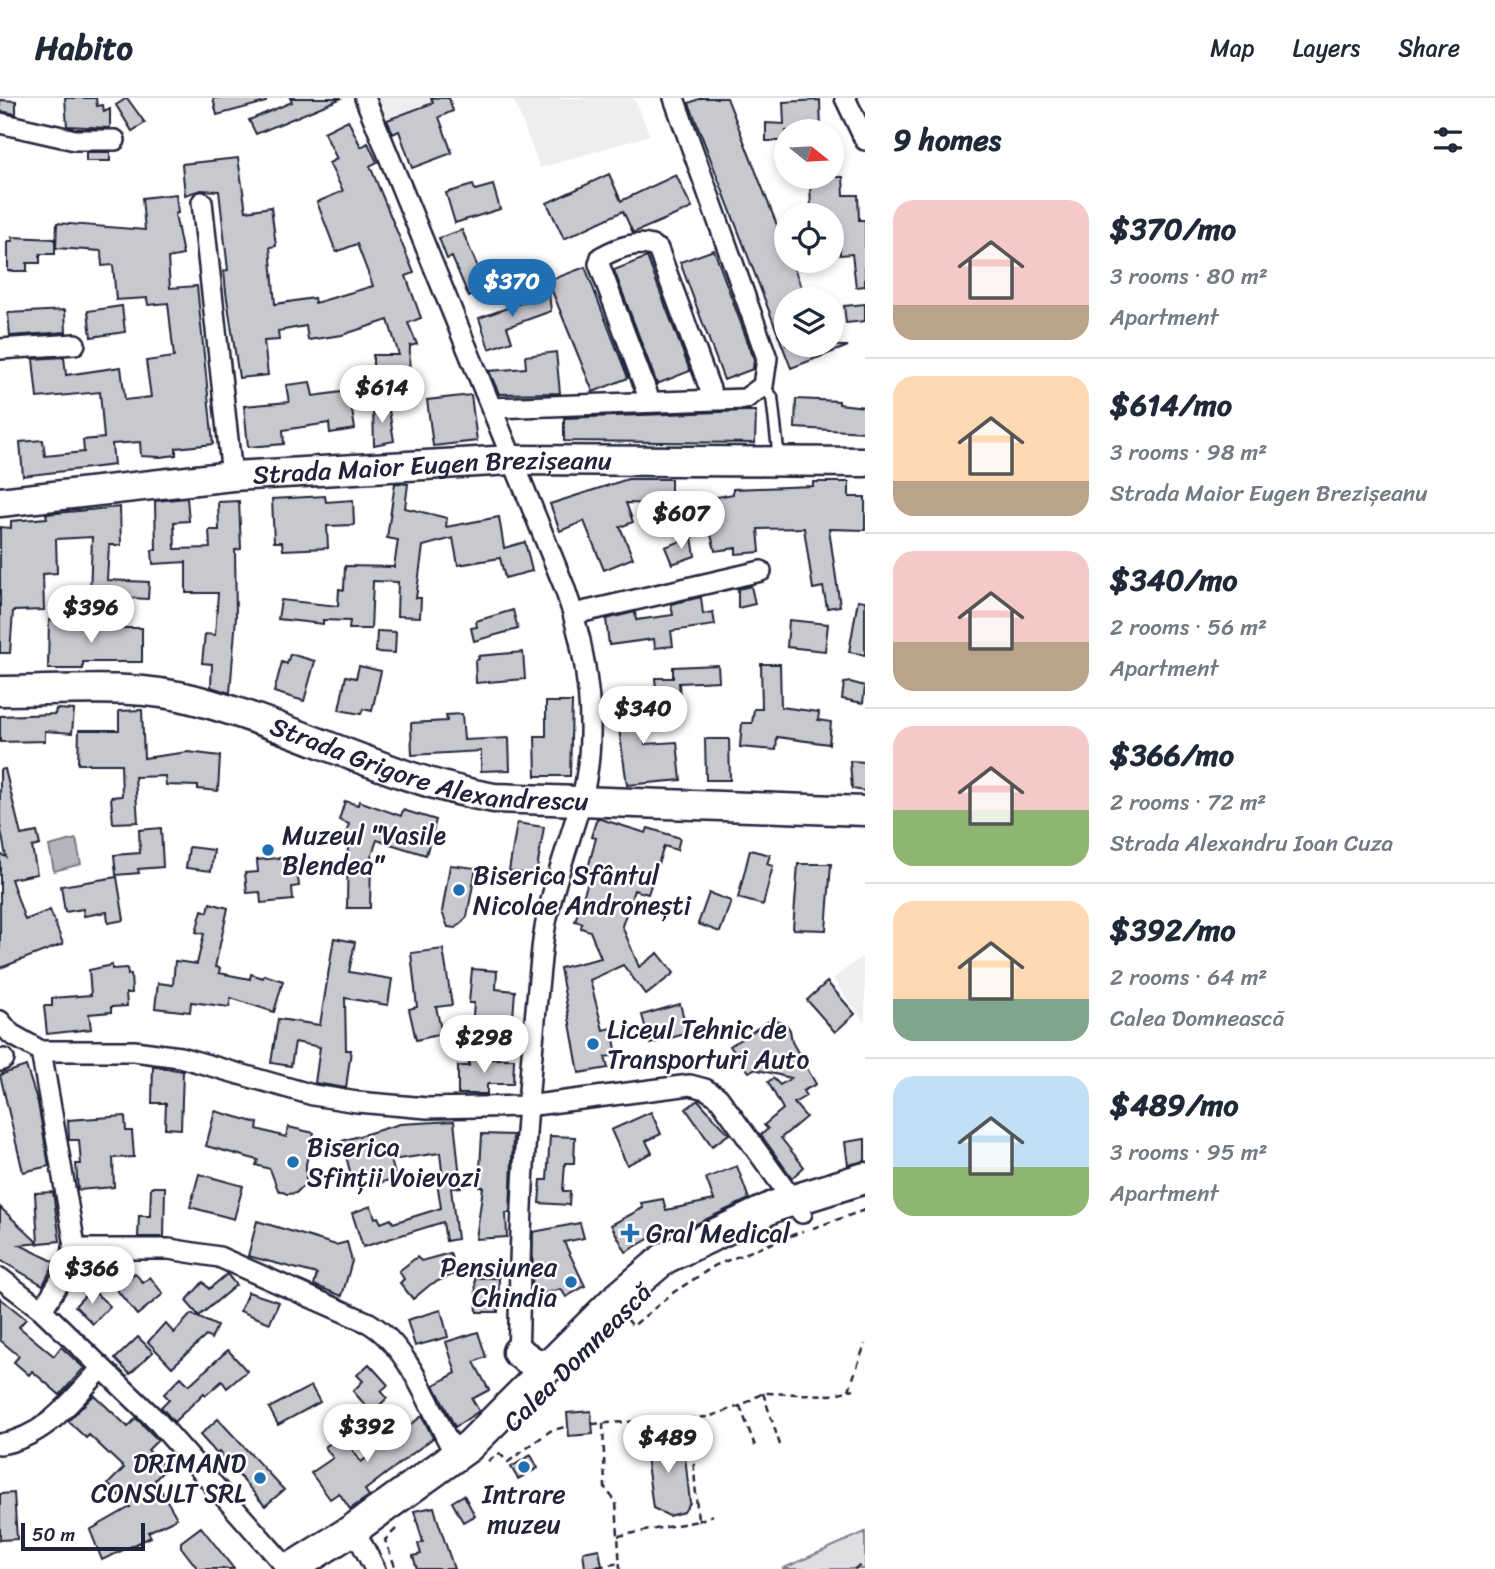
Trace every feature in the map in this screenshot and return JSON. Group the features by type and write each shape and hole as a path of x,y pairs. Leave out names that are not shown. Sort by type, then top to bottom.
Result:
{"main road":[{"path":"799,1206 865,1178"},
{"name":"Calea Domnească","path":"289,1569 357,1535 481,1455 542,1380 651,1268 687,1245 755,1215 865,1193"},
{"name":"Calea Domnească","path":"542,1380 654,1280 692,1256 799,1206"},
{"path":"518,1352 534,1363 542,1380"},
{"name":"Calea Domnească","path":"315,1569 357,1535"}],"street":[{"path":"365,98 574,614 583,655 588,707 588,748 581,803 558,877 542,944 527,1106 518,1352"},
{"path":"491,408 745,399 763,386 768,373 767,358 674,98"},
{"path":"845,98 865,140"},
{"path":"0,123 75,140 115,140"},
{"path":"202,202 233,477"},
{"path":"650,401 599,273 601,257 637,243 657,250 714,400"},
{"path":"0,349 75,344"},
{"name":"Strada Maior Eugen Brezișeanu","path":"0,502 233,477 512,460 865,462"},
{"path":"574,614 761,571"},
{"name":"Strada Grigore Alexandrescu","path":"0,691 170,695 219,707 394,772 464,793 494,798 865,811"},
{"path":"0,1021 11,1034 41,1051 134,1051 169,1055 313,1095 357,1102 426,1108 527,1106 690,1085 705,1089 718,1097 799,1206"},
{"path":"41,1051 74,1250 64,1276 42,1310"},
{"path":"755,1215 770,1194 775,1175"},
{"path":"74,1250 169,1249 219,1257 369,1323 383,1331 402,1353 481,1455"},
{"path":"0,1278 42,1310 158,1422 289,1569"},
{"path":"0,1444 28,1437 45,1427 102,1368"},
{"path":"357,1535 375,1569"}],"lane":[{"path":"763,386 772,397 779,462"}],"path":[{"path":"620,1311 633,1326 674,1292 716,1265 865,1210"},
{"path":"849,1390 865,1344"},
{"path":"592,1424 708,1418 740,1406 763,1393 831,1395 854,1389"},
{"path":"763,1393 779,1445"},
{"path":"740,1406 755,1447"},
{"path":"691,1418 698,1521"},
{"path":"603,1423 605,1488 616,1502 620,1569"},
{"path":"481,1455 508,1462 550,1431 568,1426"},
{"path":"618,1536 698,1521 713,1515"},
{"path":"396,1569 385,1540 404,1521"},
{"path":"586,1569 620,1563"},
{"path":"854,1569 865,1563"}],"shaded area":[{"path":"374,98 446,98 384,122"},
{"path":"513,98 634,98 650,135 540,168"},
{"path":"76,839 81,864 54,871 49,846"},
{"path":"865,954 865,1023 833,979"},
{"path":"865,1532 865,1569 782,1569"}],"building":[{"path":"65,98 96,98 97,106 103,105 104,112 110,109 110,128 67,126"},
{"path":"127,98 145,123 132,131 116,105"},
{"path":"213,98 266,98 266,102 217,115"},
{"path":"290,98 342,98 256,134 249,120 292,102"},
{"path":"431,98 449,98 453,111 439,117 452,153 412,168 399,131 393,134 387,120 433,103"},
{"path":"701,98 727,98 774,217 774,273 796,273 801,287 774,287 774,324 689,103"},
{"path":"0,100 16,101 16,114 0,111"},
{"path":"820,100 821,119 784,119 783,102"},
{"path":"348,120 361,147 368,143 377,162 370,166 414,273 406,276 421,318 408,323 417,344 410,346 409,380 373,380 373,355 399,355 388,320 342,335 308,340 306,326 278,331 279,340 264,341 268,375 239,378 226,292 224,271 228,270 219,191 201,190 185,195 182,164 238,158 246,211 271,207 276,246 270,247 275,304 314,298 315,303 373,286 357,244 336,252 317,202 343,191 329,163 337,159 324,132"},
{"path":"766,123 774,123 774,141 766,141"},
{"path":"86,152 110,152 110,161 86,161"},
{"path":"609,174 621,201 676,175 692,208 633,233 623,211 564,239 547,203"},
{"path":"473,185 475,190 493,185 500,209 455,223 446,193"},
{"path":"810,189 844,189 844,195 858,195 859,220 865,220 865,286 856,287 852,254 844,255 844,203 811,203"},
{"path":"176,194 178,213 175,214 183,255 168,258 170,288 197,286 213,444 176,448 176,455 160,457 141,456 140,442 112,444 114,465 23,476 20,442 43,440 45,456 84,452 83,440 104,438 100,392 37,398 33,359 64,357 66,375 121,367 125,400 151,397 146,361 174,357 168,303 148,305 147,298 116,300 113,265 102,266 101,251 56,248 57,223 145,230 142,198"},
{"path":"462,230 487,289 469,297 452,257 447,259 439,238"},
{"path":"12,237 55,239 55,254 40,254 40,263 27,263 27,271 8,271 8,241 13,241"},
{"path":"714,250 754,359 753,369 724,380 680,262"},
{"path":"647,257 690,371 657,384 614,270"},
{"path":"585,267 628,378 593,392 548,281"},
{"path":"549,293 551,311 507,327 512,341 489,349 479,318"},
{"path":"865,304 865,321 846,323 844,306"},
{"path":"122,306 125,332 91,337 88,311"},
{"path":"65,310 66,332 10,336 8,313"},
{"path":"556,352 560,393 499,394 489,371 526,368 525,356"},
{"path":"787,357 820,357 791,368"},
{"path":"310,382 313,396 349,391 355,429 330,433 329,423 283,430 284,444 248,447 244,406 289,402 286,385"},
{"path":"471,395 477,441 433,446 427,400"},
{"path":"796,399 839,401 839,404 865,407 865,432 795,428"},
{"path":"388,404 394,441 374,445 373,407"},
{"path":"756,411 755,443 564,441 564,418"},
{"path":"628,479 671,479 671,504 626,503 633,522 620,527 633,558 604,570 584,521 560,531 550,504"},
{"path":"813,482 849,482 849,497 865,497 865,530 829,529 840,606 827,608 823,587 813,589 804,528 758,529 760,552 736,554 736,548 715,551 710,530 707,499 733,494 733,489 813,486"},
{"path":"395,483 408,484 405,508 447,518 446,527 499,517 504,548 525,542 532,571 505,578 500,558 458,565 453,538 423,546 416,598 421,598 420,617 397,616 398,582 373,581 371,629 349,629 350,621 323,620 323,624 278,619 281,600 338,606 339,589 344,590 345,566 394,567 398,540 387,538"},
{"path":"325,496 326,502 353,500 354,525 327,526 328,548 283,550 282,542 274,542 272,499"},
{"path":"187,498 189,521 174,522 175,549 210,548 209,530 219,530 218,502 239,501 241,549 235,550 236,617 230,693 211,687 212,664 202,663 205,634 215,635 218,593 186,593 186,562 153,564 152,550 156,550 155,501"},
{"path":"120,507 121,545 109,545 107,580 149,582 148,599 90,596 92,537 56,539 57,573 43,574 44,610 13,611 10,653 0,653 0,527 11,528 11,521 47,518 46,514"},
{"path":"692,537 695,556 672,564 665,547"},
{"path":"751,586 755,604 738,608 738,589"},
{"path":"701,597 703,614 713,612 715,625 671,631 673,646 655,648 654,639 609,645 606,619 635,612 636,620 673,615 671,604"},
{"path":"858,600 865,601 865,655 849,652"},
{"path":"513,610 518,629 474,641 471,628 477,627 476,621"},
{"path":"49,620 84,621 84,628 142,628 142,662 83,662 83,669 48,669"},
{"path":"789,620 828,624 825,651 787,647"},
{"path":"377,631 396,632 395,653 376,652"},
{"path":"523,652 525,679 476,683 475,661 479,659 478,656"},
{"path":"290,654 315,661 304,701 274,692 282,662 287,664"},
{"path":"761,664 780,664 781,707 819,712 818,720 831,722 829,744 777,737 776,750 740,747 742,723 752,723 754,709 762,709"},
{"path":"718,665 719,681 679,683 680,697 657,699 655,678 673,678 673,667"},
{"path":"359,666 381,671 372,711 363,709 361,714 339,710 346,676 356,678"},
{"path":"844,683 865,686 863,703 842,699"},
{"path":"638,690 645,744 677,742 681,780 627,785 614,693"},
{"path":"546,702 572,702 570,776 536,776 535,736 546,736"},
{"path":"56,709 74,710 72,733 45,731 45,741 0,742 0,716 55,714"},
{"path":"142,710 144,758 188,752 220,756 218,791 198,789 198,786 166,785 165,776 135,777 138,822 113,823 111,797 122,796 121,764 78,764 79,730 119,730 119,711"},
{"path":"462,714 464,740 509,738 510,770 481,771 481,751 412,755 411,723 447,721 446,715"},
{"path":"705,739 729,739 730,780 706,780"},
{"path":"850,761 865,762 865,791 852,789"},
{"path":"5,769 21,835 37,832 40,845 32,847 37,874 11,879 25,920 50,910 63,944 0,968 0,854 6,857 0,825 0,770"},
{"path":"345,801 358,805 359,801 401,816 403,810 436,820 426,855 377,840 371,857 370,908 347,908 348,837 345,836 349,824 339,820"},
{"path":"597,818 646,833 648,828 680,838 677,850 664,846 648,894 634,890 622,926 639,967 658,953 674,973 646,995 623,965 590,980 603,1030 612,1028 617,1055 605,1057 608,1068 579,1073 560,968 601,958 590,931 581,928 582,923 575,921 592,870 588,868 596,838 591,837"},
{"path":"517,823 544,827 536,875 509,871"},
{"path":"161,828 163,867 138,869 139,873 116,875 114,855 140,853 139,830"},
{"path":"189,847 214,850 211,871 186,868"},
{"path":"750,850 770,855 767,864 773,866 763,905 738,898"},
{"path":"289,857 290,870 297,870 299,886 292,887 293,900 261,903 260,892 247,893 245,873 258,872 257,860"},
{"path":"798,864 831,864 826,930 793,929"},
{"name":"Biserica Sfântul Nicolae Andronești","path":"450,865 476,868 467,917 456,928 448,927 442,912"},
{"path":"117,877 124,920 108,923 107,912 84,916 83,909 65,912 61,886"},
{"path":"709,893 731,901 720,932 698,924"},
{"path":"210,903 228,908 215,967 220,968 219,973 250,979 251,974 263,978 264,975 283,981 274,1012 231,998 229,1007 191,1002 190,1012 155,1008 158,983 173,985 175,961 197,964 204,934 196,932 202,910 208,912"},
{"path":"334,938 355,942 349,972 392,979 388,1005 345,998 346,1050 351,1050 346,1088 315,1083 320,1047 295,1042 291,1066 271,1063 278,1019 320,1025"},
{"path":"443,949 452,1005 436,1007 442,1034 416,1040 409,1009 417,1007 411,953"},
{"path":"112,965 112,969 127,968 128,975 131,974 132,993 126,993 127,1006 111,1007 111,1012 89,1014 91,1029 47,1034 44,1006 52,1006 52,998 91,995 89,970"},
{"path":"472,969 497,971 496,989 515,991 512,1031 472,1027 474,1003 469,1003"},
{"path":"827,982 855,1014 835,1032 807,1000"},
{"path":"680,1004 688,1033 650,1044 642,1015"},
{"path":"772,1019 786,1024 792,1042 816,1084 803,1091 806,1096 794,1103 806,1117 781,1138 804,1167 792,1178 761,1135 768,1129 764,1125 783,1109 768,1082 773,1078 780,1085 791,1078 754,1069 749,1072 730,1046"},
{"path":"469,1059 514,1059 513,1084 487,1084 487,1094 458,1094 458,1066 469,1066"},
{"path":"26,1066 38,1103 49,1166 23,1172 0,1075"},
{"path":"153,1066 183,1071 181,1129 165,1128 166,1103 152,1103"},
{"path":"698,1100 729,1134 712,1146 686,1109"},
{"path":"215,1111 258,1123 257,1129 286,1137 288,1127 314,1133 306,1164 306,1183 296,1193 287,1194 278,1190 270,1169 256,1165 258,1160 206,1146"},
{"path":"651,1112 661,1134 646,1141 652,1153 627,1165 611,1130"},
{"path":"125,1116 126,1131 132,1131 134,1157 113,1158 114,1187 78,1190 76,1164 81,1164 79,1140 69,1140 68,1120"},
{"path":"454,1121 461,1187 451,1188 457,1239 446,1241 443,1222 363,1247 352,1213 371,1206 375,1218 378,1217 381,1223 391,1219 393,1223 441,1208 437,1181 443,1180 440,1153 391,1160 396,1178 379,1183 376,1172 352,1179 342,1141 400,1124"},
{"path":"482,1134 513,1135 510,1213 506,1213 507,1237 476,1239 483,1187 479,1187"},
{"path":"550,1136 575,1137 574,1163 565,1163 563,1191 570,1191 569,1205 539,1203 541,1180 547,1180"},
{"path":"865,1139 865,1161 848,1165 845,1142"},
{"path":"737,1166 749,1199 690,1227 668,1234 666,1229 626,1252 611,1225 643,1208 641,1203 663,1199 666,1210 714,1200 706,1178"},
{"path":"199,1174 243,1186 234,1219 190,1207"},
{"path":"151,1187 165,1187 164,1237 138,1237 139,1216 150,1216"},
{"path":"53,1192 60,1241 20,1245 55,1262 43,1285 0,1260 0,1207 38,1243 35,1193"},
{"path":"257,1221 336,1245 347,1242 352,1261 342,1296 314,1285 317,1274 248,1256"},
{"path":"580,1223 584,1238 564,1242 585,1286 566,1297 561,1289 532,1297 533,1232"},
{"path":"450,1253 457,1273 431,1284 413,1299 400,1283 404,1279 399,1271 417,1257 421,1261"},
{"path":"135,1273 143,1283 150,1277 163,1294 137,1315 116,1289"},
{"path":"227,1274 236,1285 199,1316 186,1301 203,1282 209,1289"},
{"path":"475,1278 499,1278 498,1312 477,1312"},
{"path":"91,1289 110,1306 93,1324 75,1306"},
{"path":"248,1292 279,1302 270,1323 240,1311"},
{"path":"0,1298 26,1319 19,1327 54,1356 61,1347 84,1368 60,1395 32,1371 29,1375 14,1362 19,1356 0,1340"},
{"path":"441,1310 448,1337 415,1346 407,1320"},
{"path":"191,1314 217,1326 211,1339 206,1336 172,1367 148,1342 165,1323 174,1333"},
{"path":"478,1332 486,1357 474,1362 489,1390 472,1399 479,1411 455,1427 434,1385 456,1373 446,1342"},
{"path":"138,1337 153,1352 130,1374 115,1359"},
{"path":"228,1350 247,1371 227,1388 222,1381 206,1395 204,1393 174,1422 161,1407 169,1399 164,1394 181,1377 189,1385"},
{"path":"369,1364 388,1385 381,1391 387,1398 372,1413 353,1391 363,1381 357,1375"},
{"path":"311,1386 320,1402 278,1425 269,1408"},
{"path":"94,1395 128,1427 136,1418 158,1440 148,1450 166,1468 155,1480 177,1518 148,1532 151,1537 102,1560 90,1530 130,1507 108,1484 124,1468 89,1435 86,1438 68,1421"},
{"path":"591,1411 593,1434 569,1436 567,1413"},
{"path":"422,1416 433,1438 365,1490 369,1496 350,1509 339,1493 330,1499 311,1473 333,1458 325,1447 342,1435 361,1462"},
{"path":"218,1419 284,1490 265,1506 219,1452 217,1454 200,1435"},
{"path":"683,1437 690,1503 684,1512 669,1516 653,1508 644,1441"},
{"name":"Intrare muzeu","path":"531,1455 538,1468 518,1479 511,1467"},
{"path":"14,1493 17,1539 0,1540 0,1494"},
{"path":"464,1495 475,1516 463,1522 452,1502"},
{"path":"434,1507 454,1569 417,1569 413,1556 421,1554 418,1544 423,1542 414,1511"},
{"path":"201,1527 234,1569 198,1569 181,1547 181,1542"},
{"path":"599,1549 602,1566 585,1568 583,1552"}],"place":[{"name":"Muzeul \"Vasile Blendea\"","path":"268,850"},
{"name":"Biserica Sfântul Nicolae Andronești","path":"459,890"},
{"name":"Liceul Tehnic de Transporturi Auto","path":"593,1044"},
{"name":"Biserica Sfinții Voievozi","path":"293,1162"},
{"name":"Gral Medical","path":"630,1233"},
{"name":"Pensiunea Chindia","path":"571,1282"},
{"name":"Intrare muzeu","path":"524,1467"},
{"name":"DRIMAND CONSULT SRL","path":"260,1478"}]}
